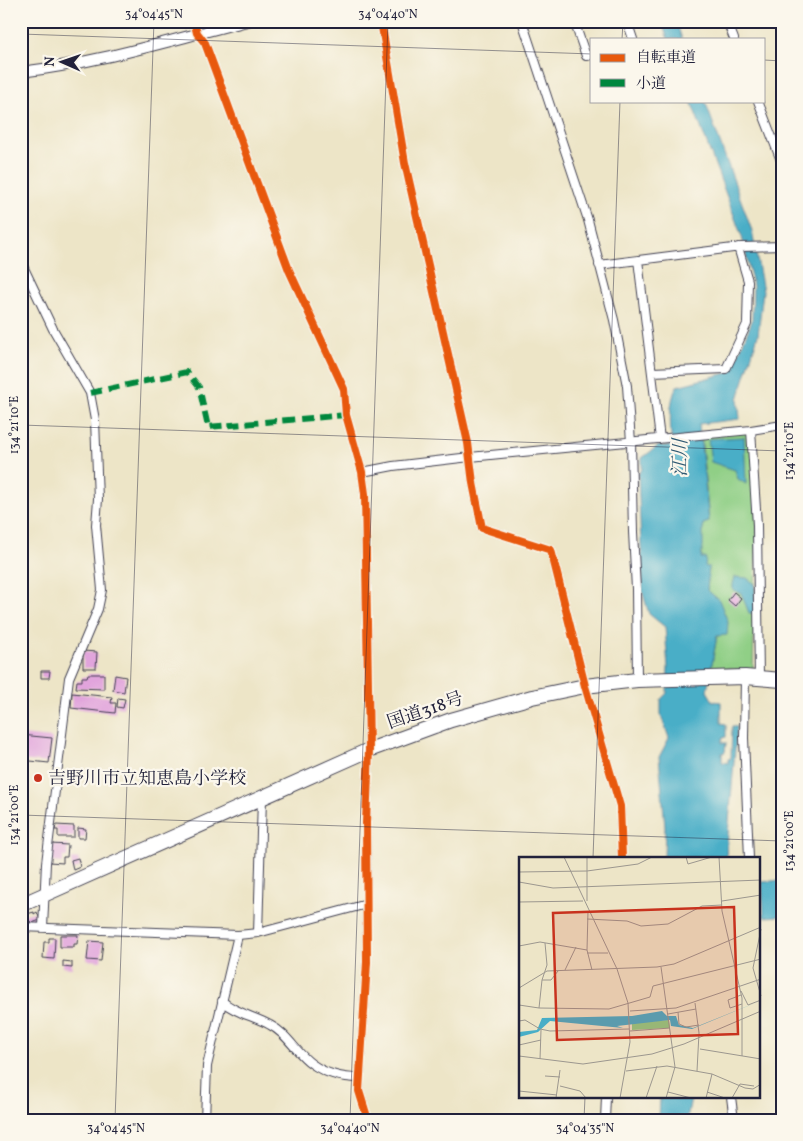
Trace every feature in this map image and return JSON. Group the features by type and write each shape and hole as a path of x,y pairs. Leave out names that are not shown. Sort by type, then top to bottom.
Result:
{"highway":[{"name":"国道318号","path":"21,905 369,750 450,720 532,697 585,686 662,679 752,678 782,680"}],"street":[{"path":"194,21 197,33 206,43 289,270 344,389 346,415 362,472 365,494 369,750 366,823 367,962 359,1091 368,1120"},
{"path":"21,72 124,54 197,33 248,21"},
{"path":"380,21 405,164 470,457 482,528 551,550 585,686 620,806 622,857"},
{"path":"522,21 588,220 614,320 628,386 636,589 637,680"},
{"path":"574,21 586,56 590,55"},
{"path":"627,21 633,38"},
{"path":"727,21 734,38"},
{"path":"758,102 782,162"},
{"path":"599,265 740,247 782,246"},
{"path":"652,372 726,369 747,324 748,281 740,247"},
{"path":"638,260 652,372 663,439"},
{"path":"21,262 53,329 90,393 95,420 98,499 96,525 102,590 98,608 69,678 46,863 43,928"},
{"path":"362,472 393,466 470,457 751,430 782,425"},
{"path":"749,857 744,738 752,678 758,524 751,430"},
{"path":"258,933 262,798"},
{"path":"21,927 238,935 258,933 367,904"},
{"path":"205,1120 207,1066 238,935"},
{"path":"222,1001 228,1007 270,1024 282,1032 312,1064 342,1078 360,1078"},
{"path":"605,1120 606,1098"},
{"path":"731,1098 734,1120"}],"green space":[{"path":"751,430 757,526 753,670 711,668 717,636 719,600 707,590 709,568 705,567 702,557 703,524 709,521 701,434"}],"water":[{"path":"661,21 676,21 682,38 668,38"},
{"name":"江川","path":"691,102 705,102 752,231 763,291 758,335 738,399 740,419 699,424 709,522 703,524 701,558 706,558 705,567 709,567 707,590 719,600 728,622 727,635 717,636 707,691 713,701 721,702 721,723 726,724 726,737 722,738 722,743 726,743 725,752 722,753 722,762 728,763 728,759 731,758 732,726 737,726 726,857 664,857 665,827 659,757 669,738 661,715 661,699 667,693 668,668 665,627 649,614 643,594 638,474 642,469 642,458 658,446 672,446 671,408 677,386 731,372 752,321 753,286 742,237"},
{"path":"744,437 746,484 738,479 735,470 711,462 708,439"},
{"path":"735,577 747,578 755,584 755,613 749,613 741,593 733,590"},
{"path":"782,880 782,916 764,917 762,882"},
{"path":"660,1098 691,1098 687,1120 659,1120"}],"building":[{"path":"734,592 741,598 735,606 728,600"},
{"path":"83,651 97,652 96,668 83,668"},
{"path":"41,671 50,671 49,678 41,678"},
{"path":"88,674 104,674 104,689 76,688 77,681 82,681 82,677 87,677"},
{"path":"115,675 126,677 124,692 113,690"},
{"path":"72,693 112,697 111,703 116,703 115,713 71,708"},
{"path":"118,698 125,699 123,708 117,707"},
{"path":"21,735 52,738 49,763 21,760"},
{"path":"56,825 74,826 74,837 58,837 58,830 55,830"},
{"path":"78,828 86,829 85,838 78,838"},
{"path":"21,843 26,844 25,862 21,862"},
{"path":"51,844 68,845 67,857 63,857 63,863 49,862"},
{"path":"78,858 80,867 73,870 71,860"},
{"path":"34,912 34,914 37,912 40,920 32,923 30,921 21,923 23,915"},
{"path":"60,935 78,935 77,944 74,944 74,947 60,947"},
{"path":"49,938 55,938 54,959 43,958 44,942 49,942"},
{"path":"89,941 103,942 101,961 87,960"},
{"path":"21,943 26,943 24,968 21,968"},
{"path":"63,961 72,962 72,968 63,967"},
{"path":"781,1102 782,1120 778,1120"}],"marked path":[{"path":"90,393 187,372 199,387 208,427 346,415"}],"cycle path":[{"path":"194,21 197,33 205,43 289,270 344,389 346,415 362,472 365,494 369,750 366,823 367,962 359,1091 368,1120"},
{"path":"381,21 405,163 468,443 473,483 482,528 551,550 585,686 620,806 622,857"}],"place":[{"name":"吉野川市立知恵島小学校","path":"38,778"}]}
